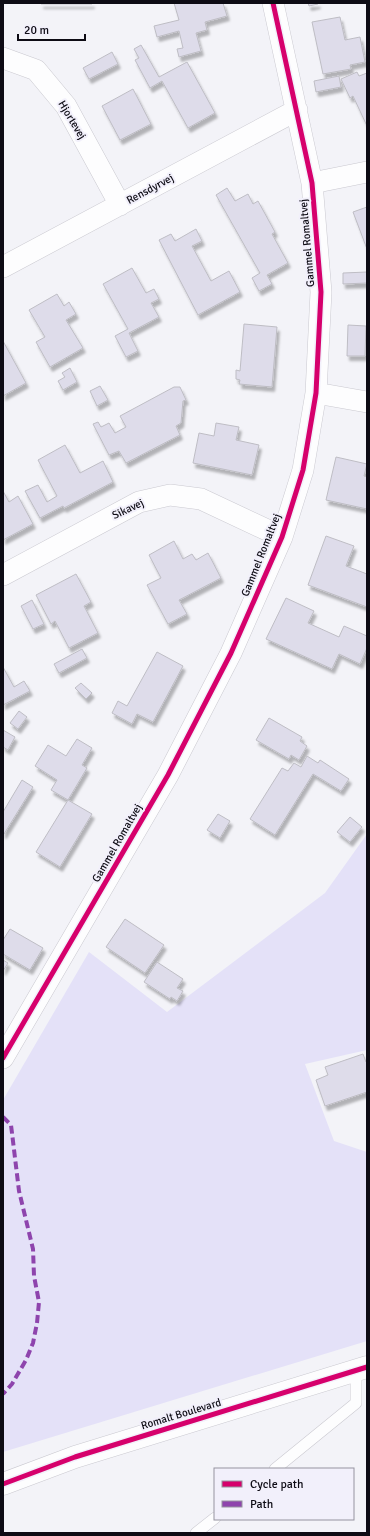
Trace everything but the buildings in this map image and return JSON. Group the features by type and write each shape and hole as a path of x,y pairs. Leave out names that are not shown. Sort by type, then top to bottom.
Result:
{"street":[{"name":"Gammel Romaltvej","path":"3,1058 168,775 231,653 282,537 303,470 316,394 321,292 312,183 273,3"},
{"name":"Hjortevej","path":"3,58 36,70 66,106 120,205"},
{"name":"Rensdyrvej","path":"3,268 297,110"},
{"path":"312,183 367,172"},
{"path":"316,394 367,402"},
{"name":"Sikavej","path":"3,575 139,502 170,495 202,499 282,537"},
{"name":"Romalt Boulevard","path":"3,1484 75,1457 361,1368"}],"lane":[{"name":"Romalt Boulevard","path":"276,1468 356,1403 361,1368"},
{"path":"196,1533 214,1519"}],"shaded area":[{"path":"367,834 367,1050 305,1064 334,1141 367,1152 367,1341 3,1452 3,1100 89,952 167,1012 325,893"}],"marked path":[{"path":"3,1117 11,1125 19,1191 33,1249 34,1276 39,1302 33,1343 26,1360 12,1384 3,1394"}],"cycle path":[{"path":"3,1058 168,775 231,653 282,537 303,470 316,393 321,292 312,183 273,3"},
{"path":"3,1484 75,1457 367,1367"}]}
